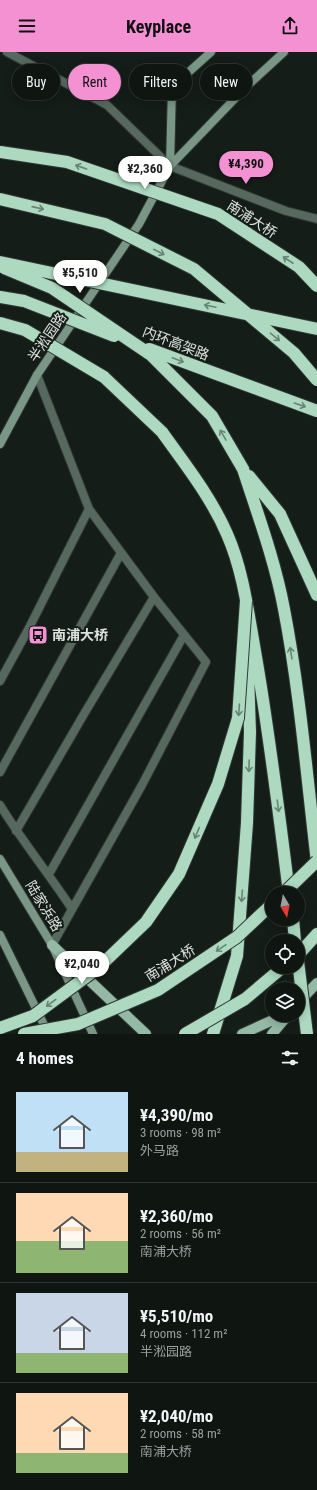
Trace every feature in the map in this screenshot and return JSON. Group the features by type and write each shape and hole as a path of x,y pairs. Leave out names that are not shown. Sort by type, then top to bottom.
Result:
{"highway":[{"name":"南浦大桥","path":"0,152 67,162 218,214 299,268 317,286"},
{"path":"0,199 106,224 194,269 294,353 317,380"},
{"path":"0,262 317,329"},
{"path":"0,266 52,288 151,355 212,416 243,469 280,514 317,595"},
{"name":"内环高架路","path":"0,297 24,301 317,411"},
{"path":"0,323 25,330 104,377 162,432 204,490 227,534 239,568 267,719 288,886"},
{"path":"243,469 268,546 284,608 297,692 317,862 291,886"},
{"path":"0,1028 33,1016 98,968 146,922 179,874 218,784 238,718 246,601"},
{"path":"213,1034 237,956 239,941 247,823 250,732 246,601"},
{"name":"南浦大桥","path":"24,1034 78,1024 158,990 237,937 265,911"},
{"path":"305,947 317,934"},
{"path":"185,1034 245,999 275,974"},
{"path":"300,974 307,1034"}],"main road":[{"name":"半淞园路","path":"170,166 172,87 211,52"},
{"name":"半淞园路","path":"0,444 37,375 139,224 170,166 246,87 284,52"},
{"name":"陆家浜路","path":"0,859 52,945 93,1034"},
{"path":"0,935 48,1034"},
{"path":"52,945 146,1034"},
{"path":"305,996 317,983"},
{"path":"242,1034 269,1022"},
{"path":"272,1034 282,1022"}],"street":[{"path":"7,52 107,105 170,166 286,211 317,219"},
{"path":"37,375 89,509 154,597 206,662 142,785 52,945"},
{"path":"0,681 29,628 89,509"},
{"path":"0,772 121,553"},
{"path":"16,831 154,597"},
{"path":"49,874 184,636"},
{"path":"0,805 16,831 49,874 72,909"}],"place":[{"name":"南浦大桥","path":"38,635"}]}
